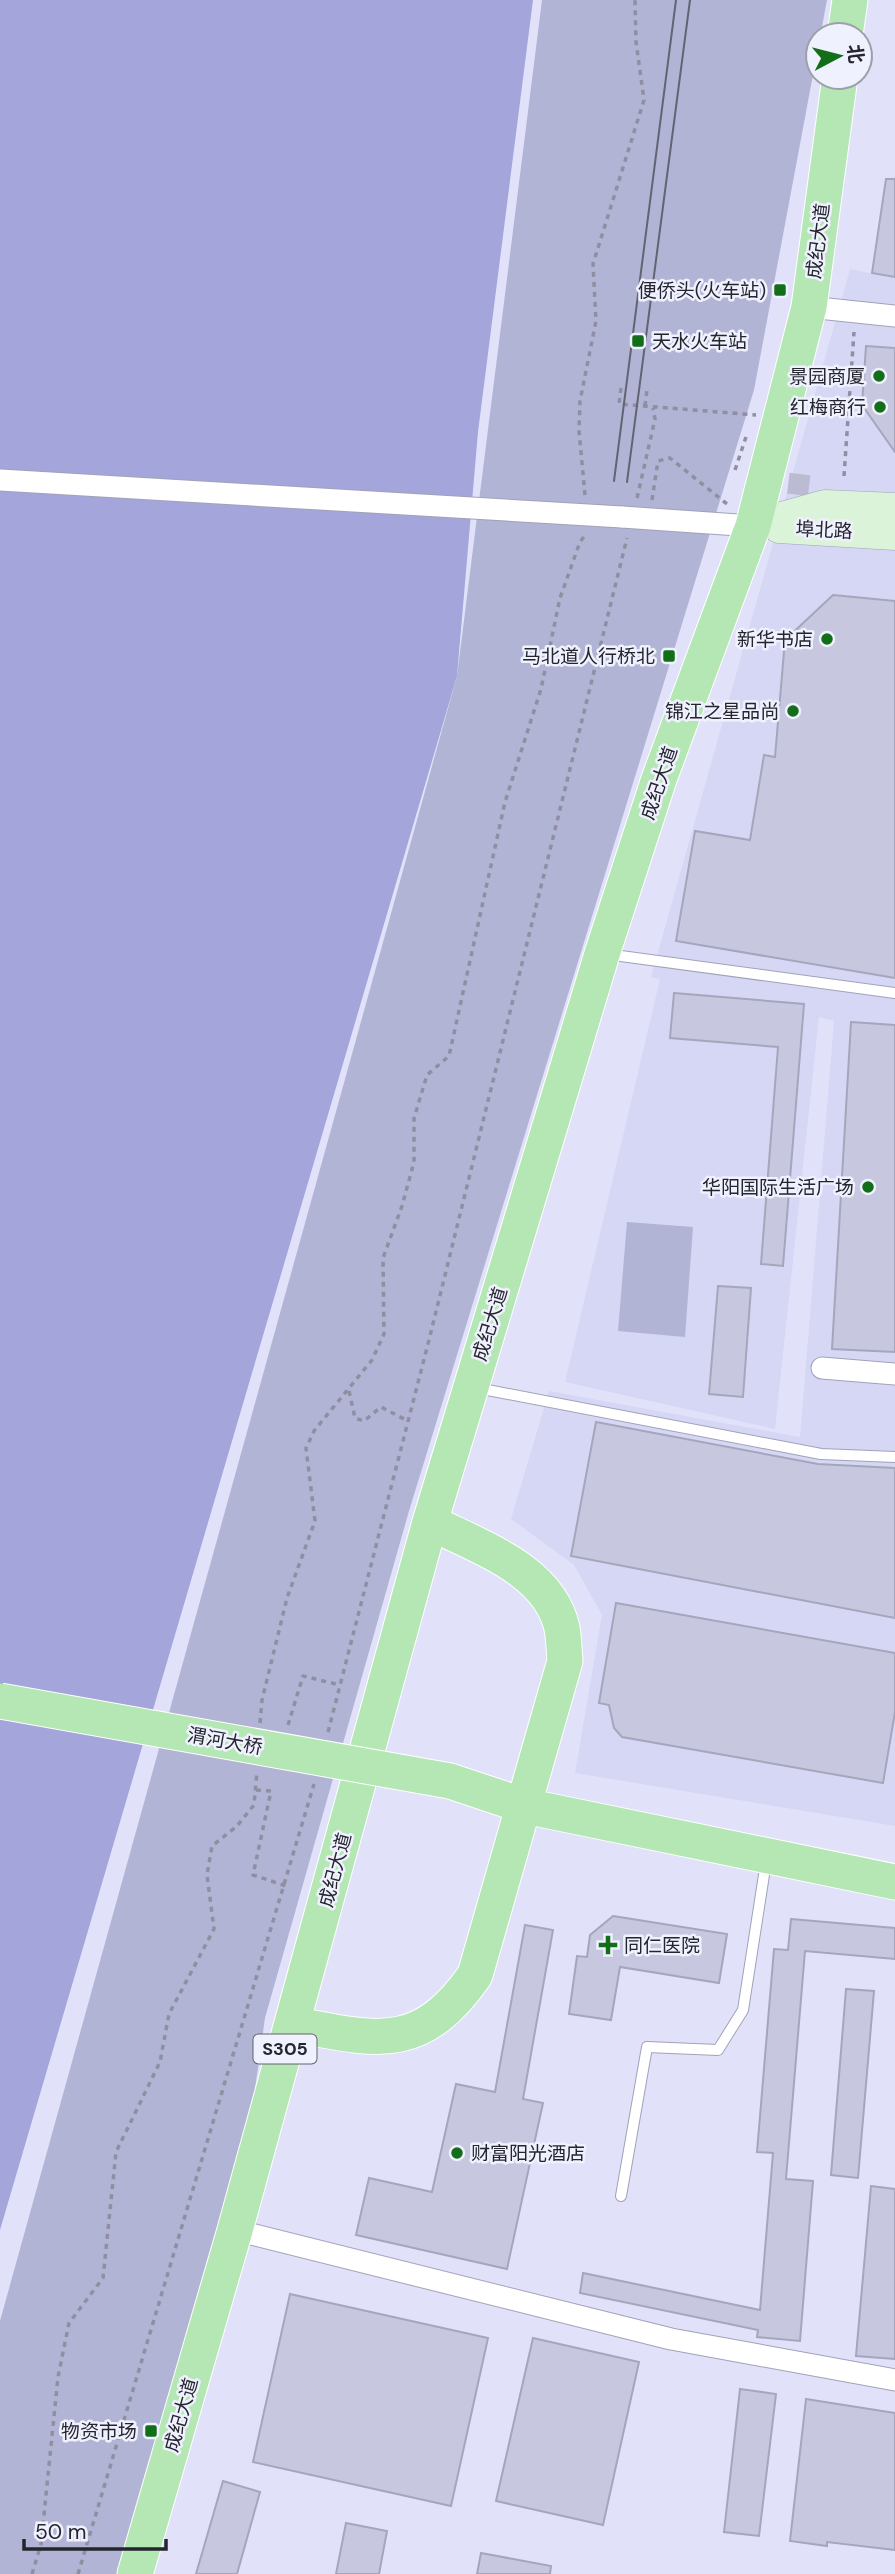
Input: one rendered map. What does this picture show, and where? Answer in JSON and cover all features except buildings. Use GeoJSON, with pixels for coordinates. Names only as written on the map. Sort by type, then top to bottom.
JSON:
{"type":"FeatureCollection","features":[{"type":"Feature","properties":{"kind":"main road"},"geometry":{"type":"LineString","coordinates":[[847,21],[850,0]]}},
{"type":"Feature","properties":{"kind":"main road","name":"成纪大道"},"geometry":{"type":"LineString","coordinates":[[135,2574],[235,2230],[430,1522],[602,954],[659,779],[753,526],[767,416],[809,307],[838,91]]}},
{"type":"Feature","properties":{"kind":"main road"},"geometry":{"type":"LineString","coordinates":[[753,526],[825,506],[895,509]]}},
{"type":"Feature","properties":{"kind":"main road","name":"埠北路"},"geometry":{"type":"LineString","coordinates":[[753,526],[895,534]]}},
{"type":"Feature","properties":{"kind":"main road"},"geometry":{"type":"LineString","coordinates":[[292,2024],[370,2039],[402,2035],[432,2022],[456,2002],[475,1975],[565,1661],[562,1627],[547,1595],[523,1570],[430,1522]]}},
{"type":"Feature","properties":{"kind":"main road","name":"渭河大桥"},"geometry":{"type":"LineString","coordinates":[[0,1700],[449,1790]]}},
{"type":"Feature","properties":{"kind":"main road","name":"渭河大桥"},"geometry":{"type":"LineString","coordinates":[[0,1721],[449,1790]]}},
{"type":"Feature","properties":{"kind":"main road"},"geometry":{"type":"LineString","coordinates":[[449,1790],[895,1882]]}},
{"type":"Feature","properties":{"kind":"street"},"geometry":{"type":"LineString","coordinates":[[809,307],[895,316]]}},
{"type":"Feature","properties":{"kind":"street"},"geometry":{"type":"LineString","coordinates":[[0,480],[633,511],[753,526]]}},
{"type":"Feature","properties":{"kind":"street"},"geometry":{"type":"LineString","coordinates":[[822,1368],[895,1374]]}},
{"type":"Feature","properties":{"kind":"street"},"geometry":{"type":"LineString","coordinates":[[235,2230],[671,2339],[895,2380]]}},
{"type":"Feature","properties":{"kind":"lane"},"geometry":{"type":"LineString","coordinates":[[602,954],[895,993]]}},
{"type":"Feature","properties":{"kind":"lane"},"geometry":{"type":"LineString","coordinates":[[471,1387],[821,1454],[895,1457]]}},
{"type":"Feature","properties":{"kind":"lane"},"geometry":{"type":"LineString","coordinates":[[621,2196],[647,2048],[718,2050],[743,2010],[767,1856]]}},
{"type":"Feature","properties":{"kind":"path"},"geometry":{"type":"LineString","coordinates":[[844,477],[856,312]]}},
{"type":"Feature","properties":{"kind":"path"},"geometry":{"type":"LineString","coordinates":[[621,388],[619,404],[767,416],[735,470]]}},
{"type":"Feature","properties":{"kind":"path"},"geometry":{"type":"LineString","coordinates":[[645,407],[647,390]]}},
{"type":"Feature","properties":{"kind":"path"},"geometry":{"type":"LineString","coordinates":[[326,1738],[408,1422],[633,511],[655,419],[653,408]]}},
{"type":"Feature","properties":{"kind":"path"},"geometry":{"type":"LineString","coordinates":[[633,511],[652,505],[658,461],[670,458],[753,526]]}},
{"type":"Feature","properties":{"kind":"path"},"geometry":{"type":"LineString","coordinates":[[260,1728],[262,1700],[287,1598],[316,1521],[306,1448],[314,1431],[372,1360],[384,1334],[383,1258],[402,1206],[414,1162],[414,1118],[427,1075],[449,1056]]}},
{"type":"Feature","properties":{"kind":"path"},"geometry":{"type":"LineString","coordinates":[[349,1391],[355,1418],[364,1422],[381,1407],[408,1422]]}},
{"type":"Feature","properties":{"kind":"path"},"geometry":{"type":"LineString","coordinates":[[286,1732],[303,1676],[340,1685]]}},
{"type":"Feature","properties":{"kind":"path"},"geometry":{"type":"LineString","coordinates":[[32,2574],[41,2544],[58,2376],[69,2323],[103,2278],[116,2152],[160,2062],[169,2014],[214,1929],[207,1875],[212,1846],[237,1826],[254,1805],[257,1765]]}},
{"type":"Feature","properties":{"kind":"path"},"geometry":{"type":"LineString","coordinates":[[78,2574],[286,1885],[316,1777]]}},
{"type":"Feature","properties":{"kind":"path"},"geometry":{"type":"LineString","coordinates":[[256,1790],[271,1791],[253,1875],[286,1885]]}},
{"type":"Feature","properties":{"kind":"shaded area"},"geometry":{"type":"Polygon","coordinates":[[[0,0],[533,0],[478,432],[457,676],[0,2230],[0,0]]]}},
{"type":"Feature","properties":{"kind":"shaded area"},"geometry":{"type":"Polygon","coordinates":[[[542,0],[827,0],[823,21],[804,21],[804,91],[810,91],[754,390],[409,1511],[265,2018],[235,2230],[141,2574],[0,2574],[0,2321],[457,676],[542,0]]]}},
{"type":"Feature","properties":{"kind":"shaded area"},"geometry":{"type":"Polygon","coordinates":[[[850,269],[895,278],[895,1826],[575,1773],[602,1615],[574,1565],[511,1519],[549,1391],[800,1437],[834,1021],[819,1017],[775,1429],[565,1382],[660,979],[651,977],[850,269]]]}},
{"type":"Feature","properties":{"kind":"shaded area"},"geometry":{"type":"Polygon","coordinates":[[[627,1222],[693,1227],[685,1337],[618,1331],[627,1222]]]}},
{"type":"Feature","properties":{"kind":"tunnel"},"geometry":{"type":"LineString","coordinates":[[800,474],[795,515],[804,515]]}},
{"type":"Feature","properties":{"kind":"tram line"},"geometry":{"type":"LineString","coordinates":[[614,481],[676,0]]}},
{"type":"Feature","properties":{"kind":"tram line"},"geometry":{"type":"LineString","coordinates":[[627,482],[690,0]]}},
{"type":"Feature","properties":{"kind":"place","name":"便侨头(火车站)"},"geometry":{"type":"Point","coordinates":[780,290]}},
{"type":"Feature","properties":{"kind":"place","name":"天水火车站"},"geometry":{"type":"Point","coordinates":[638,341]}},
{"type":"Feature","properties":{"kind":"place","name":"景园商厦"},"geometry":{"type":"Point","coordinates":[879,376]}},
{"type":"Feature","properties":{"kind":"place","name":"红梅商行"},"geometry":{"type":"Point","coordinates":[880,407]}},
{"type":"Feature","properties":{"kind":"place","name":"新华书店"},"geometry":{"type":"Point","coordinates":[827,639]}},
{"type":"Feature","properties":{"kind":"place","name":"马北道人行桥北"},"geometry":{"type":"Point","coordinates":[669,656]}},
{"type":"Feature","properties":{"kind":"place","name":"锦江之星品尚"},"geometry":{"type":"Point","coordinates":[793,711]}},
{"type":"Feature","properties":{"kind":"place","name":"华阳国际生活广场"},"geometry":{"type":"Point","coordinates":[868,1187]}},
{"type":"Feature","properties":{"kind":"place","name":"同仁医院"},"geometry":{"type":"Point","coordinates":[608,1945]}},
{"type":"Feature","properties":{"kind":"place","name":"财富阳光酒店"},"geometry":{"type":"Point","coordinates":[457,2153]}},
{"type":"Feature","properties":{"kind":"place","name":"物资市场"},"geometry":{"type":"Point","coordinates":[151,2431]}}]}
